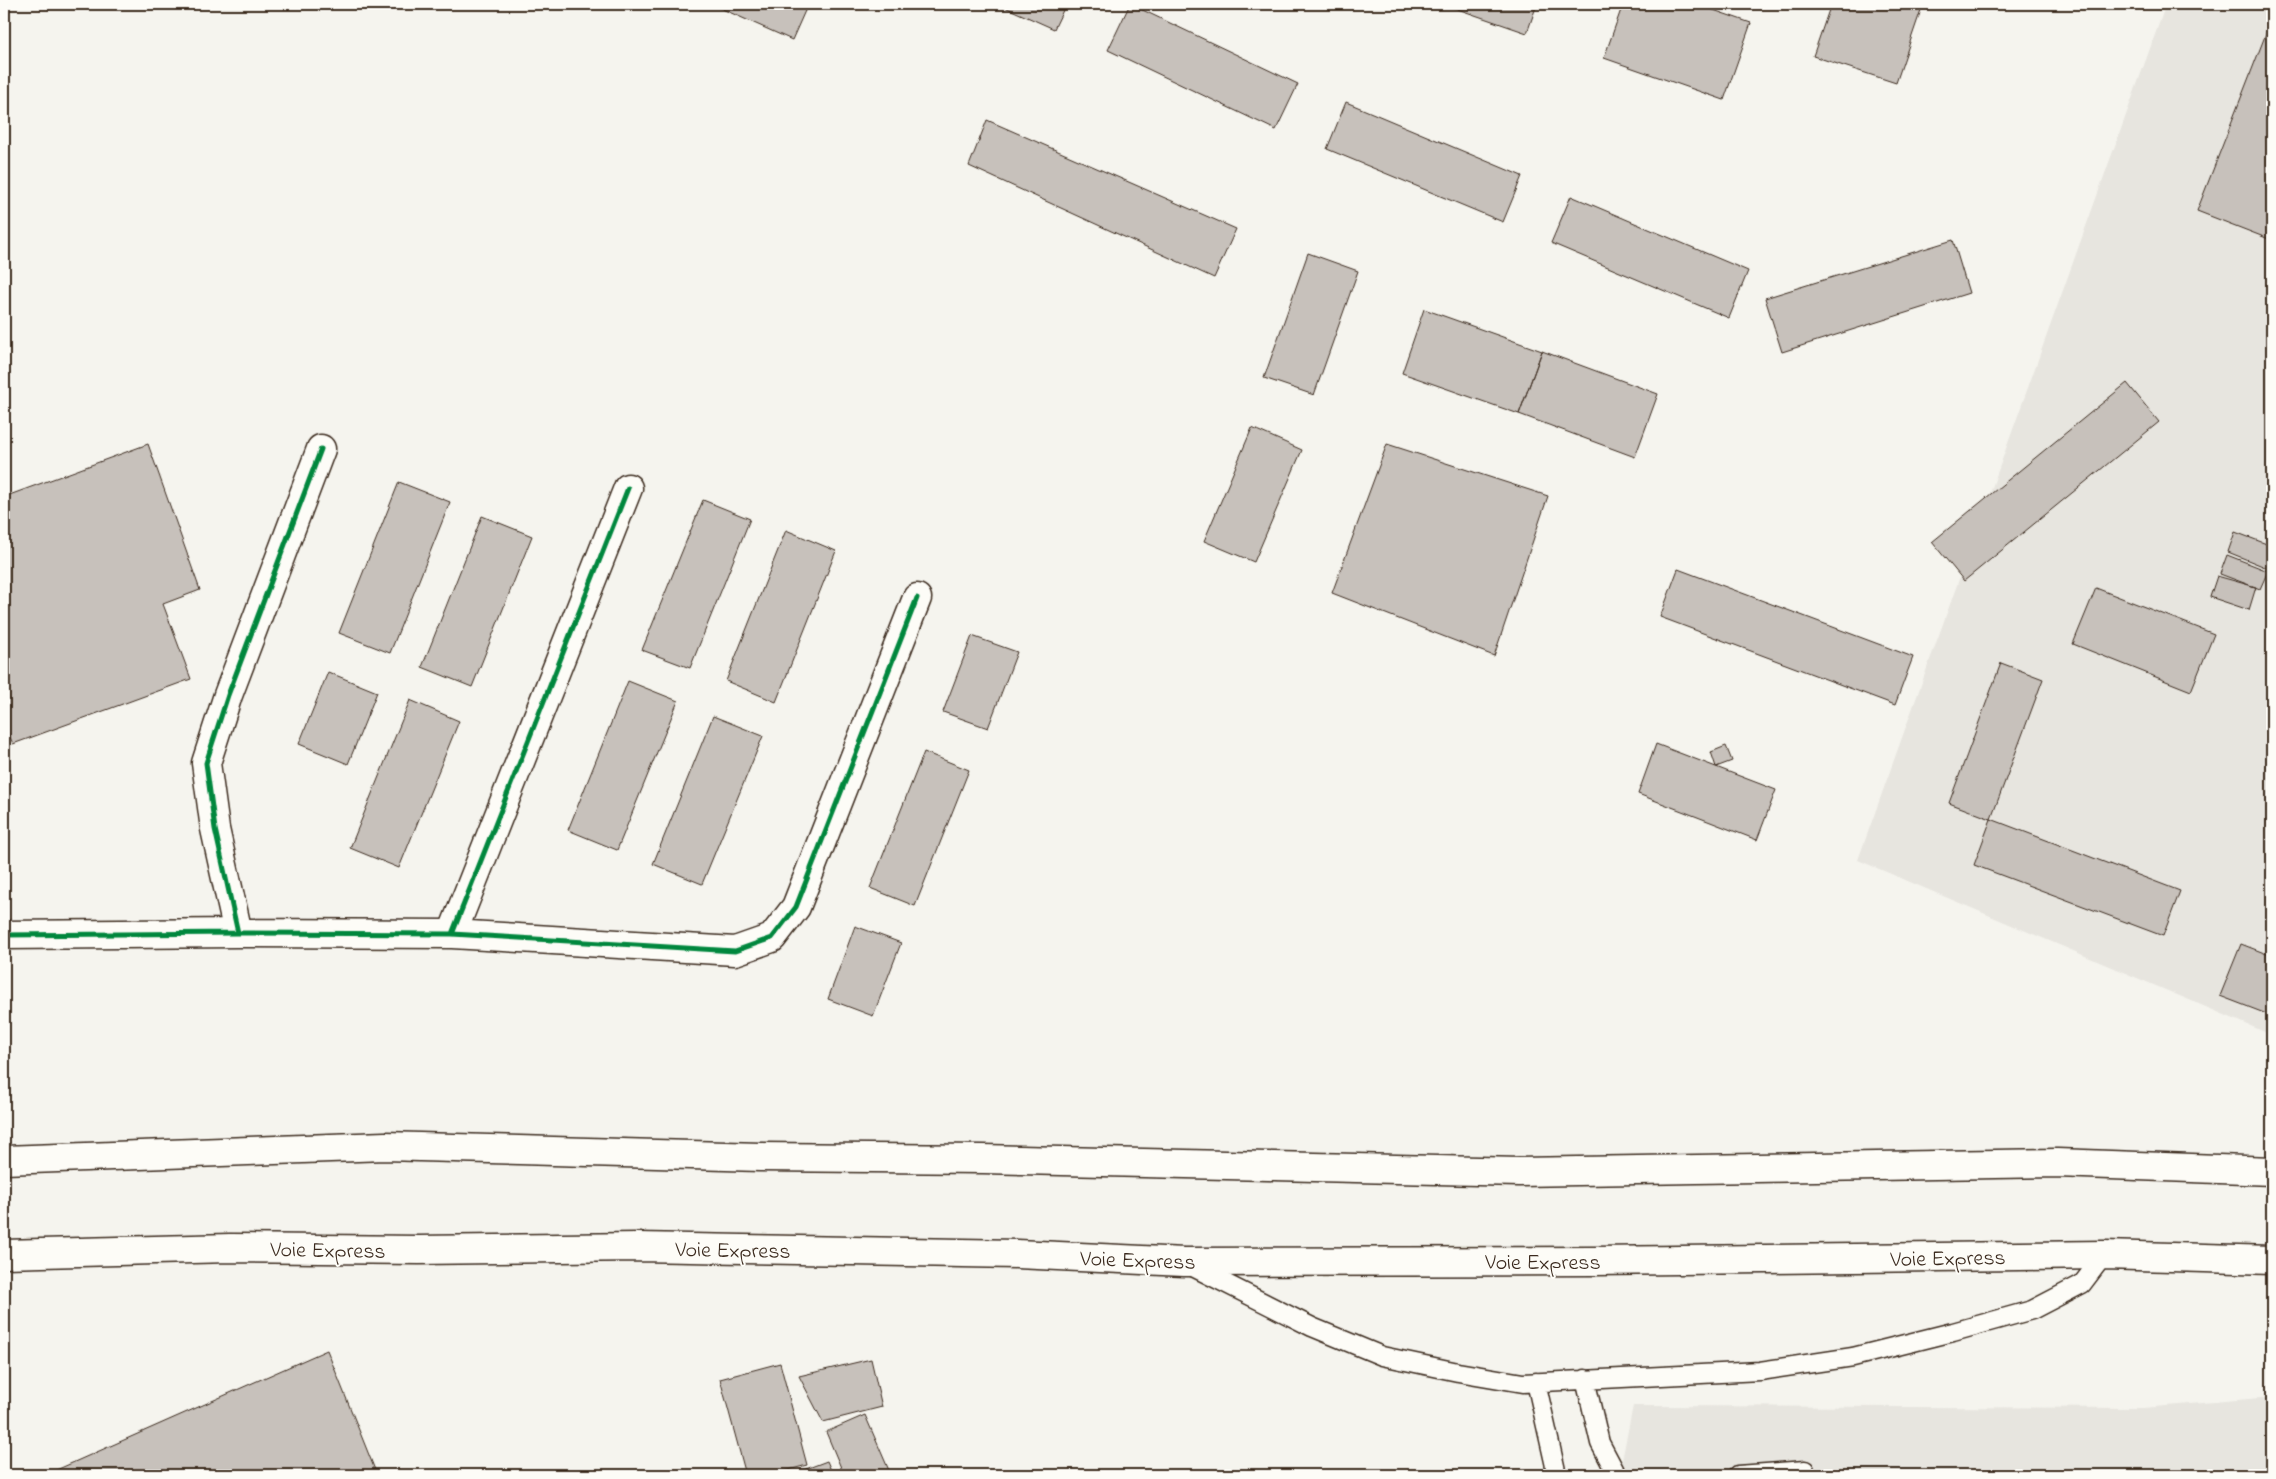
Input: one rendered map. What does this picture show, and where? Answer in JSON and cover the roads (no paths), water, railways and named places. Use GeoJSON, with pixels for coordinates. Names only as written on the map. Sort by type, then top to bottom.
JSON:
{"type":"FeatureCollection","features":[{"type":"Feature","properties":{"kind":"main road"},"geometry":{"type":"LineString","coordinates":[[238,933],[215,829],[206,763],[228,695],[321,449]]}},
{"type":"Feature","properties":{"kind":"main road"},"geometry":{"type":"LineString","coordinates":[[452,934],[628,488]]}},
{"type":"Feature","properties":{"kind":"main road"},"geometry":{"type":"LineString","coordinates":[[4,935],[452,934],[735,951],[772,938],[796,906],[917,598]]}},
{"type":"Feature","properties":{"kind":"main road"},"geometry":{"type":"LineString","coordinates":[[4,1160],[385,1146],[760,1158],[983,1159],[1509,1172],[2057,1162],[2272,1171]]}},
{"type":"Feature","properties":{"kind":"main road","name":"Voie Express"},"geometry":{"type":"LineString","coordinates":[[4,1254],[230,1248],[419,1250],[638,1247],[1017,1254],[1184,1262],[1585,1261],[2104,1255],[2272,1260]]}},
{"type":"Feature","properties":{"kind":"lane"},"geometry":{"type":"LineString","coordinates":[[1184,1262],[1312,1327],[1382,1356],[1458,1372],[1524,1383],[1760,1371],[1853,1357],[2032,1310],[2082,1284],[2104,1255]]}},
{"type":"Feature","properties":{"kind":"lane"},"geometry":{"type":"LineString","coordinates":[[1585,1379],[1600,1443],[1617,1475]]}},
{"type":"Feature","properties":{"kind":"lane"},"geometry":{"type":"LineString","coordinates":[[1536,1382],[1557,1475]]}},
{"type":"Feature","properties":{"kind":"lane"},"geometry":{"type":"LineString","coordinates":[[1738,1475],[1805,1470]]}}]}
